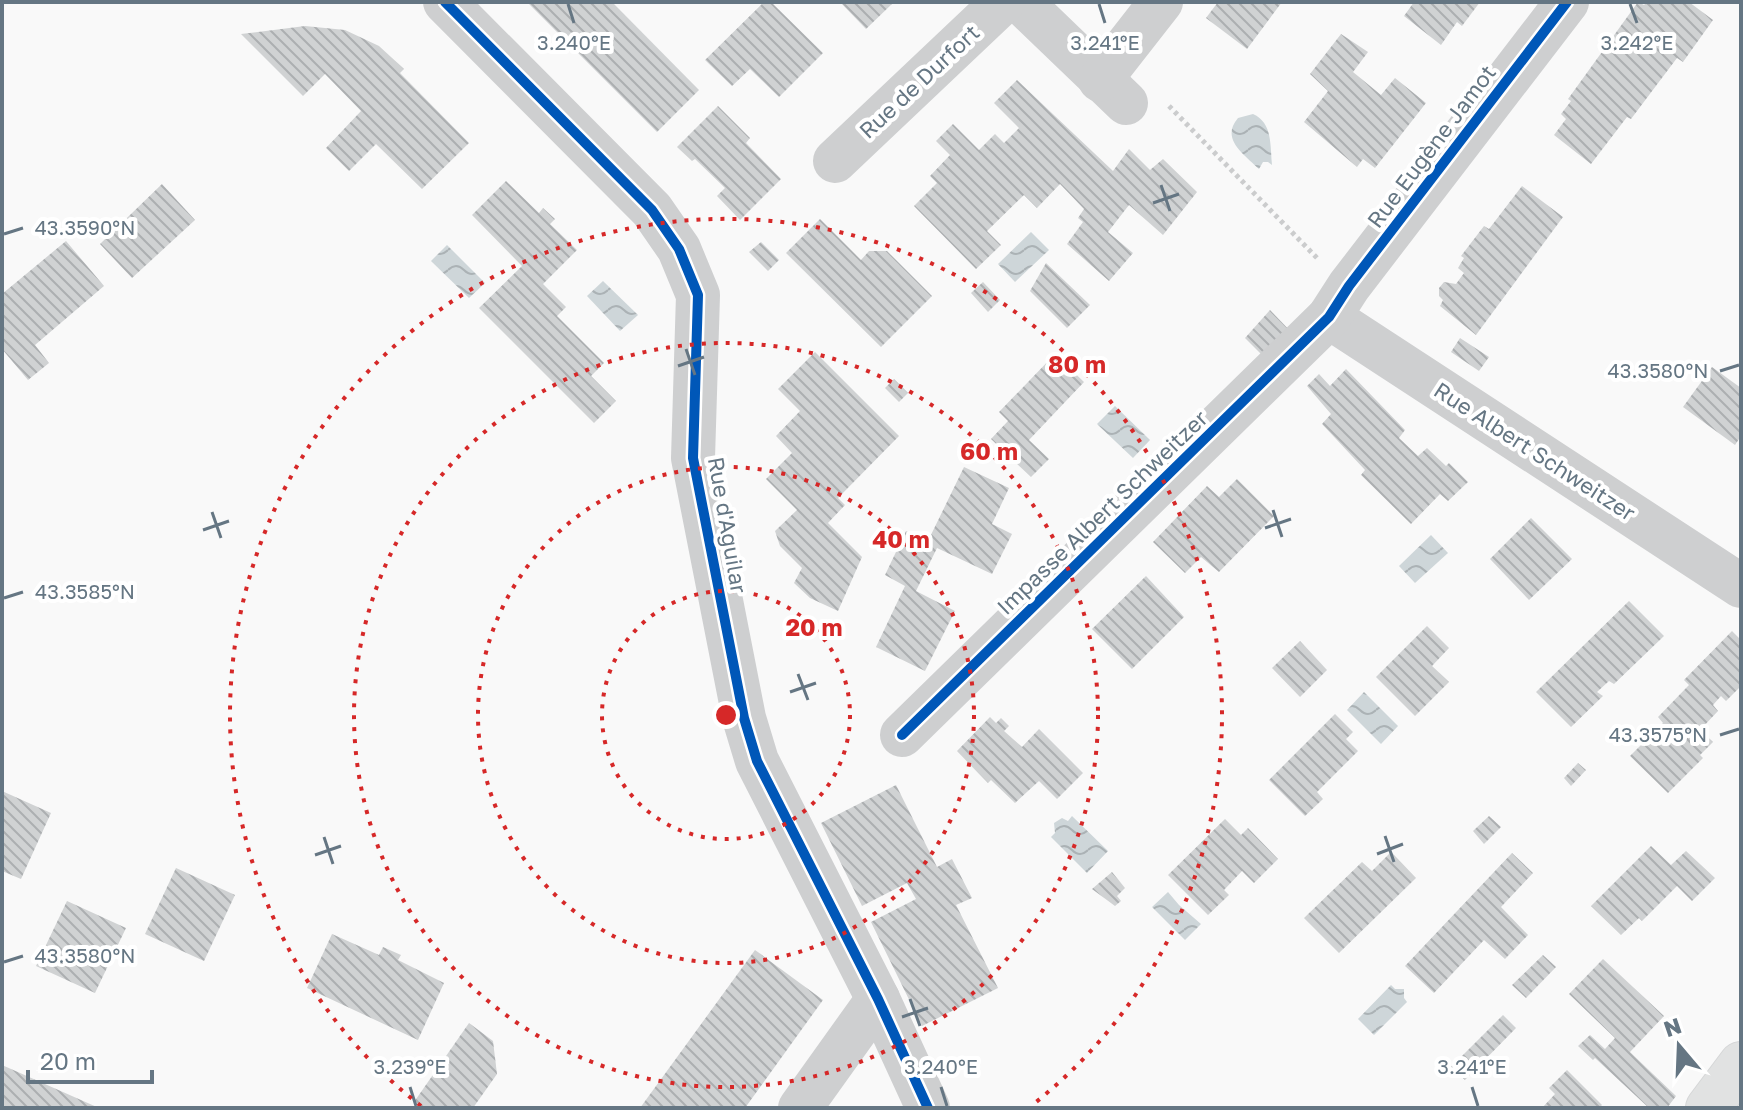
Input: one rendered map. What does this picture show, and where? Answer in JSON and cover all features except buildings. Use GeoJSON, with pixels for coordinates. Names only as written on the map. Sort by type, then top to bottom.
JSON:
{"type":"FeatureCollection","features":[{"type":"Feature","properties":{"kind":"main road"},"geometry":{"type":"LineString","coordinates":[[1708,1108],[1741,1064]]}},
{"type":"Feature","properties":{"kind":"street","name":"Rue d'Aguilar"},"geometry":{"type":"LineString","coordinates":[[445,2],[652,210],[679,249],[698,295],[693,458],[744,718],[757,761],[878,999],[928,1108]]}},
{"type":"Feature","properties":{"kind":"street","name":"Rue de Durfort"},"geometry":{"type":"LineString","coordinates":[[835,161],[1003,2]]}},
{"type":"Feature","properties":{"kind":"street"},"geometry":{"type":"LineString","coordinates":[[1021,2],[1113,91],[1161,2]]}},
{"type":"Feature","properties":{"kind":"street","name":"Rue Eugène Jamot"},"geometry":{"type":"LineString","coordinates":[[1339,302],[1567,2]]}},
{"type":"Feature","properties":{"kind":"street","name":"Rue Albert Schweitzer"},"geometry":{"type":"LineString","coordinates":[[1339,302],[1741,586]]}},
{"type":"Feature","properties":{"kind":"street","name":"Impasse Albert Schweitzer"},"geometry":{"type":"LineString","coordinates":[[902,735],[1339,302]]}},
{"type":"Feature","properties":{"kind":"street"},"geometry":{"type":"LineString","coordinates":[[800,1108],[878,999]]}},
{"type":"Feature","properties":{"kind":"path"},"geometry":{"type":"LineString","coordinates":[[1113,91],[1161,97],[1330,271],[1339,302]]}},
{"type":"Feature","properties":{"kind":"water"},"geometry":{"type":"Polygon","coordinates":[[[1253,114],[1264,123],[1270,143],[1272,165],[1263,162],[1259,169],[1236,146],[1232,133],[1238,118],[1253,114]]]}},
{"type":"Feature","properties":{"kind":"water"},"geometry":{"type":"Polygon","coordinates":[[[1031,232],[1049,250],[1015,282],[998,264],[1031,232]]]}},
{"type":"Feature","properties":{"kind":"water"},"geometry":{"type":"Polygon","coordinates":[[[447,245],[485,283],[469,298],[431,261],[447,245]]]}},
{"type":"Feature","properties":{"kind":"water"},"geometry":{"type":"Polygon","coordinates":[[[603,281],[638,315],[620,331],[587,296],[603,281]]]}},
{"type":"Feature","properties":{"kind":"water"},"geometry":{"type":"Polygon","coordinates":[[[1115,406],[1150,440],[1133,458],[1097,424],[1115,406]]]}},
{"type":"Feature","properties":{"kind":"water"},"geometry":{"type":"Polygon","coordinates":[[[1431,535],[1448,553],[1415,583],[1399,566],[1431,535]]]}},
{"type":"Feature","properties":{"kind":"water"},"geometry":{"type":"Polygon","coordinates":[[[1364,692],[1398,726],[1381,744],[1347,710],[1364,692]]]}},
{"type":"Feature","properties":{"kind":"water"},"geometry":{"type":"Polygon","coordinates":[[[1072,816],[1108,851],[1087,873],[1051,837],[1055,833],[1054,823],[1062,818],[1068,821],[1072,816]]]}},
{"type":"Feature","properties":{"kind":"water"},"geometry":{"type":"Polygon","coordinates":[[[1168,892],[1201,924],[1185,940],[1152,907],[1168,892]]]}},
{"type":"Feature","properties":{"kind":"water"},"geometry":{"type":"Polygon","coordinates":[[[1391,985],[1395,989],[1404,989],[1407,1002],[1374,1035],[1358,1019],[1391,985]]]}},
{"type":"Feature","properties":{"kind":"cycle path"},"geometry":{"type":"LineString","coordinates":[[445,2],[652,210],[679,249],[698,295],[693,458],[744,718],[757,761],[878,999],[928,1108]]}},
{"type":"Feature","properties":{"kind":"cycle path"},"geometry":{"type":"LineString","coordinates":[[902,735],[1329,317],[1349,286],[1567,2]]}}]}
